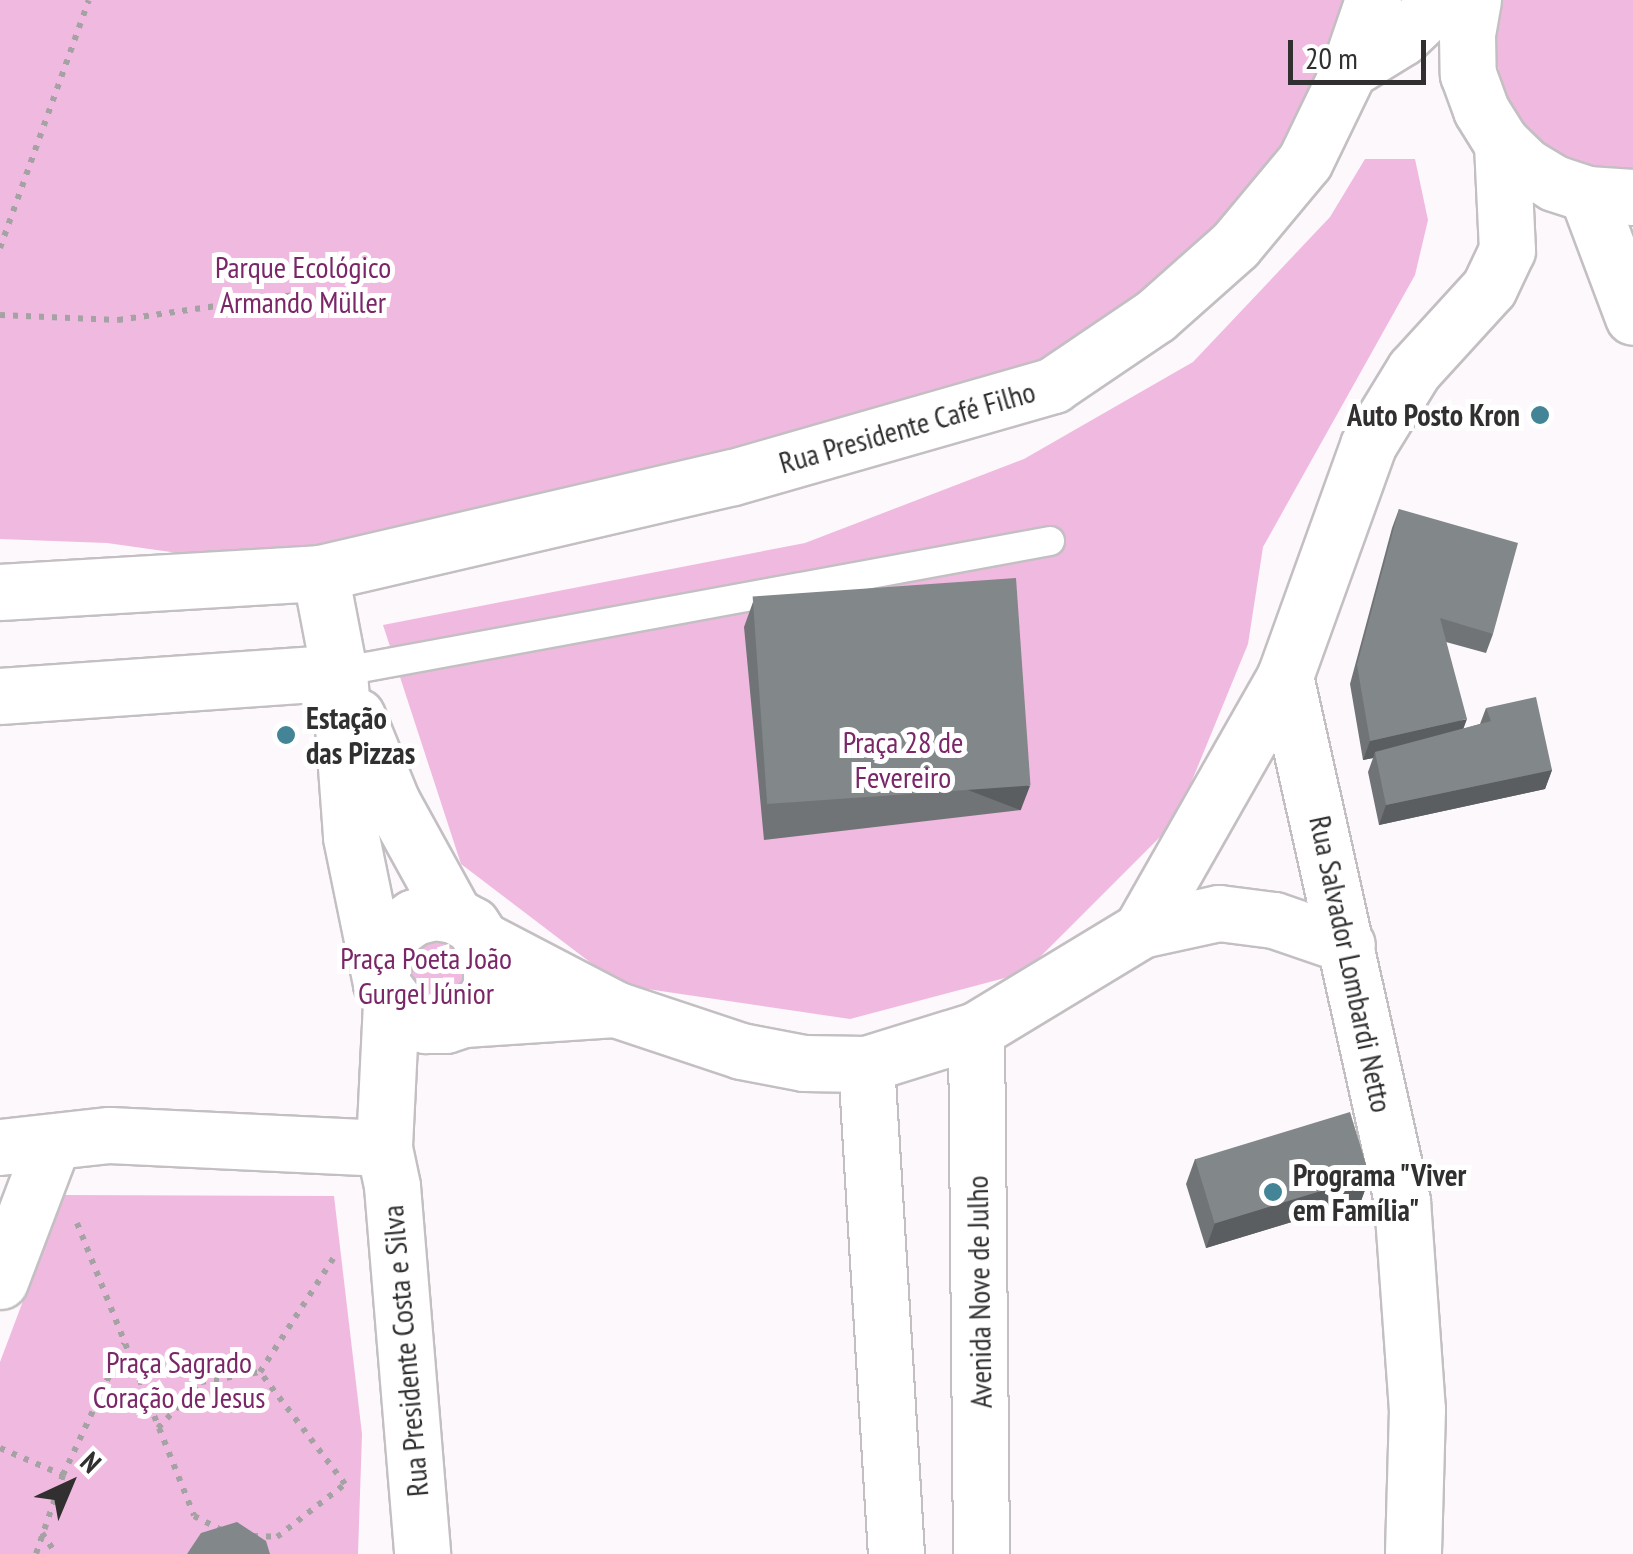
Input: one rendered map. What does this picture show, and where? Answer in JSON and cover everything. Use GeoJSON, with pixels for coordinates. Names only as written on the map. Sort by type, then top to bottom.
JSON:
{"type":"FeatureCollection","features":[{"type":"Feature","properties":{"kind":"main road","name":"Rua Presidente Café Filho"},"geometry":{"type":"LineString","coordinates":[[0,592],[320,573],[733,477],[1053,384],[1155,316],[1235,245],[1305,161],[1349,70],[1372,0]]}},
{"type":"Feature","properties":{"kind":"main road"},"geometry":{"type":"LineString","coordinates":[[1349,70],[1400,38],[1441,0]]}},
{"type":"Feature","properties":{"kind":"main road"},"geometry":{"type":"LineString","coordinates":[[1473,0],[1467,35],[1468,74],[1481,110],[1502,143],[1526,166],[1610,196],[1633,317]]}},
{"type":"Feature","properties":{"kind":"main road"},"geometry":{"type":"LineString","coordinates":[[1141,930],[1285,676],[1368,445],[1414,370],[1490,288],[1507,250],[1502,143]]}},
{"type":"Feature","properties":{"kind":"main road"},"geometry":{"type":"LineString","coordinates":[[320,573],[339,672],[351,838],[386,993],[406,1017],[425,1025],[614,1009]]}},
{"type":"Feature","properties":{"kind":"main road"},"geometry":{"type":"LineString","coordinates":[[0,696],[339,672]]}},
{"type":"Feature","properties":{"kind":"main road"},"geometry":{"type":"LineString","coordinates":[[0,1281],[26,1145],[109,1135],[384,1148],[454,1022],[486,998],[491,984],[492,954],[469,928],[392,802],[339,672]]}},
{"type":"Feature","properties":{"kind":"main road","name":"Rua Salvador Lombardi Netto"},"geometry":{"type":"LineString","coordinates":[[1285,676],[1402,1201],[1417,1408],[1413,1554]]}},
{"type":"Feature","properties":{"kind":"main road"},"geometry":{"type":"LineString","coordinates":[[386,993],[380,963],[398,928],[414,916],[434,912],[614,1009],[741,1051],[804,1063],[866,1064],[976,1030],[1141,930],[1220,913],[1274,920],[1347,944]]}},
{"type":"Feature","properties":{"kind":"main road","name":"Rua Presidente Costa e Silva"},"geometry":{"type":"LineString","coordinates":[[386,993],[384,1148],[392,1186],[422,1554]]}},
{"type":"Feature","properties":{"kind":"main road","name":"Avenida Nove de Julho"},"geometry":{"type":"LineString","coordinates":[[976,1030],[981,1554]]}},
{"type":"Feature","properties":{"kind":"main road"},"geometry":{"type":"LineString","coordinates":[[866,1064],[896,1554]]}},
{"type":"Feature","properties":{"kind":"lane"},"geometry":{"type":"LineString","coordinates":[[339,672],[1050,541]]}},
{"type":"Feature","properties":{"kind":"path"},"geometry":{"type":"LineString","coordinates":[[1,244],[90,0]]}},
{"type":"Feature","properties":{"kind":"path"},"geometry":{"type":"LineString","coordinates":[[0,315],[118,320],[294,295]]}},
{"type":"Feature","properties":{"kind":"path"},"geometry":{"type":"LineString","coordinates":[[73,1212],[194,1516],[232,1536],[214,1541]]}},
{"type":"Feature","properties":{"kind":"path"},"geometry":{"type":"LineString","coordinates":[[158,1428],[201,1382],[260,1372],[334,1256]]}},
{"type":"Feature","properties":{"kind":"path"},"geometry":{"type":"LineString","coordinates":[[36,1554],[63,1474],[125,1343]]}},
{"type":"Feature","properties":{"kind":"path"},"geometry":{"type":"LineString","coordinates":[[247,1536],[278,1537],[345,1484],[260,1372]]}},
{"type":"Feature","properties":{"kind":"path"},"geometry":{"type":"LineString","coordinates":[[0,1448],[63,1474]]}},
{"type":"Feature","properties":{"kind":"path"},"geometry":{"type":"LineString","coordinates":[[42,1532],[56,1554]]}},
{"type":"Feature","properties":{"kind":"green space","name":"Parque Ecológico Armando Müller"},"geometry":{"type":"Polygon","coordinates":[[[0,0],[1373,0],[1305,161],[1053,385],[320,573],[107,543],[0,539],[0,0]]]}},
{"type":"Feature","properties":{"kind":"green space"},"geometry":{"type":"Polygon","coordinates":[[[1501,0],[1633,0],[1633,178],[1584,177],[1526,139],[1502,90],[1495,48],[1501,0]]]}},
{"type":"Feature","properties":{"kind":"green space","name":"Praça 28 de Fevereiro"},"geometry":{"type":"Polygon","coordinates":[[[1365,159],[1415,159],[1428,220],[1415,275],[1263,547],[1248,644],[1175,822],[1024,973],[850,1019],[620,985],[461,864],[383,625],[805,543],[1024,459],[1193,362],[1330,217],[1365,159]]]}},
{"type":"Feature","properties":{"kind":"green space","name":"Praça Poeta João Gurgel Júnior"},"geometry":{"type":"Polygon","coordinates":[[[421,936],[444,940],[461,958],[465,982],[444,1010],[387,969],[421,936]]]}},
{"type":"Feature","properties":{"kind":"green space","name":"Praça Sagrado Coração de Jesus"},"geometry":{"type":"Polygon","coordinates":[[[63,1195],[334,1196],[362,1434],[358,1554],[0,1554],[0,1362],[63,1195]]]}},
{"type":"Feature","properties":{"kind":"building"},"geometry":{"type":"Polygon","coordinates":[[[1399,509],[1518,543],[1493,634],[1440,618],[1467,719],[1370,741],[1357,665],[1399,509]]]}},
{"type":"Feature","properties":{"kind":"building"},"geometry":{"type":"Polygon","coordinates":[[[1016,578],[1031,785],[767,804],[753,596],[1016,578]]]}},
{"type":"Feature","properties":{"kind":"building"},"geometry":{"type":"Polygon","coordinates":[[[1536,697],[1552,770],[1386,805],[1375,752],[1491,721],[1486,708],[1536,697]]]}},
{"type":"Feature","properties":{"kind":"building","name":"Programa \"Viver em Família\""},"geometry":{"type":"Polygon","coordinates":[[[1350,1112],[1370,1176],[1215,1223],[1195,1159],[1350,1112]]]}},
{"type":"Feature","properties":{"kind":"building"},"geometry":{"type":"Polygon","coordinates":[[[237,1522],[266,1541],[270,1554],[187,1554],[201,1533],[237,1522]]]}},
{"type":"Feature","properties":{"kind":"place","name":"Auto Posto Kron"},"geometry":{"type":"Point","coordinates":[1540,415]}},
{"type":"Feature","properties":{"kind":"place","name":"Estação das Pizzas"},"geometry":{"type":"Point","coordinates":[286,735]}},
{"type":"Feature","properties":{"kind":"place","name":"Programa \"Viver em Família\""},"geometry":{"type":"Point","coordinates":[1273,1192]}}]}
